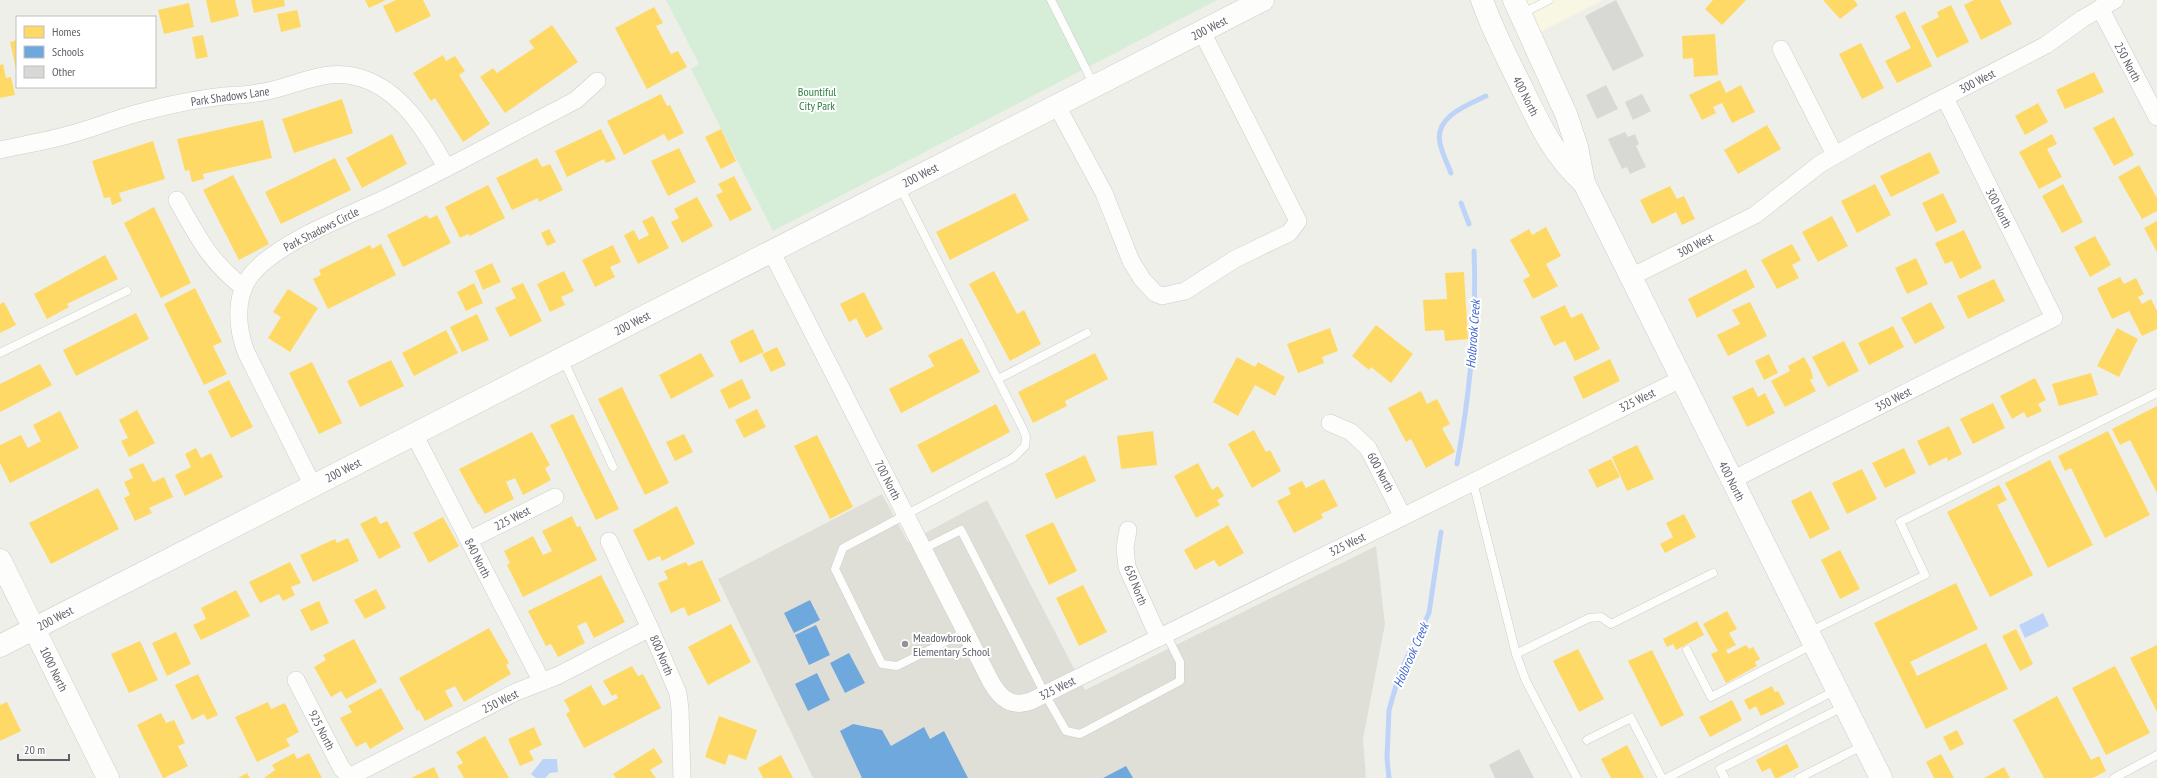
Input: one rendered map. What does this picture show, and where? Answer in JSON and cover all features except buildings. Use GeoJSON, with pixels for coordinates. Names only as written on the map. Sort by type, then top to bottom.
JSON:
{"type":"FeatureCollection","features":[{"type":"Feature","properties":{"kind":"main road","name":"200 West"},"geometry":{"type":"LineString","coordinates":[[0,646],[1264,0]]}},
{"type":"Feature","properties":{"kind":"main road","name":"400 North"},"geometry":{"type":"LineString","coordinates":[[1482,0],[1502,47],[1546,136],[1562,161],[1584,183]]}},
{"type":"Feature","properties":{"kind":"main road","name":"400 North"},"geometry":{"type":"LineString","coordinates":[[1517,8],[1566,114],[1577,147],[1584,183],[1881,778]]}},
{"type":"Feature","properties":{"kind":"main road","name":"1000 North"},"geometry":{"type":"LineString","coordinates":[[0,560],[108,778]]}},
{"type":"Feature","properties":{"kind":"street","name":"300 West"},"geometry":{"type":"LineString","coordinates":[[1631,277],[1754,215],[1807,174],[1835,155],[2046,46],[2108,4]]}},
{"type":"Feature","properties":{"kind":"street","name":"250 North"},"geometry":{"type":"LineString","coordinates":[[2108,4],[2157,117]]}},
{"type":"Feature","properties":{"kind":"street"},"geometry":{"type":"LineString","coordinates":[[1057,106],[1104,193],[1115,217],[1126,248],[1142,279],[1148,287],[1162,296],[1185,291],[1235,259],[1289,233],[1296,226],[1298,221],[1202,32]]}},
{"type":"Feature","properties":{"kind":"street"},"geometry":{"type":"LineString","coordinates":[[1781,49],[1835,155]]}},
{"type":"Feature","properties":{"kind":"street","name":"Park Shadows Lane"},"geometry":{"type":"LineString","coordinates":[[0,150],[69,135],[147,111],[205,98],[257,93],[305,79],[327,74],[340,74],[352,75],[368,81],[385,89],[396,98],[406,108],[446,167]]}},
{"type":"Feature","properties":{"kind":"street","name":"Park Shadows Circle"},"geometry":{"type":"LineString","coordinates":[[313,486],[246,352],[240,337],[239,305],[244,288],[260,265],[284,248],[576,100],[597,81]]}},
{"type":"Feature","properties":{"kind":"street","name":"300 North"},"geometry":{"type":"LineString","coordinates":[[1945,98],[2054,318]]}},
{"type":"Feature","properties":{"kind":"street"},"geometry":{"type":"LineString","coordinates":[[177,200],[208,254],[218,267],[244,288]]}},
{"type":"Feature","properties":{"kind":"street","name":"700 North"},"geometry":{"type":"LineString","coordinates":[[772,251],[965,632],[996,690],[1011,703]]}},
{"type":"Feature","properties":{"kind":"street","name":"350 West"},"geometry":{"type":"LineString","coordinates":[[1732,480],[2054,318]]}},
{"type":"Feature","properties":{"kind":"street","name":"325 West"},"geometry":{"type":"LineString","coordinates":[[1011,703],[1025,703],[1045,694],[1681,378]]}},
{"type":"Feature","properties":{"kind":"street","name":"600 North"},"geometry":{"type":"LineString","coordinates":[[1330,423],[1351,432],[1368,448],[1404,516]]}},
{"type":"Feature","properties":{"kind":"street","name":"840 North"},"geometry":{"type":"LineString","coordinates":[[414,434],[542,682]]}},
{"type":"Feature","properties":{"kind":"street","name":"225 West"},"geometry":{"type":"LineString","coordinates":[[469,540],[555,497]]}},
{"type":"Feature","properties":{"kind":"street","name":"650 North"},"geometry":{"type":"LineString","coordinates":[[1128,530],[1125,548],[1127,567],[1163,636]]}},
{"type":"Feature","properties":{"kind":"street","name":"800 North"},"geometry":{"type":"LineString","coordinates":[[609,540],[678,693],[680,709],[682,778]]}},
{"type":"Feature","properties":{"kind":"street","name":"250 West"},"geometry":{"type":"LineString","coordinates":[[352,777],[516,692],[542,682],[650,628]]}},
{"type":"Feature","properties":{"kind":"street","name":"925 North"},"geometry":{"type":"LineString","coordinates":[[296,680],[342,769],[352,777]]}},
{"type":"Feature","properties":{"kind":"lane"},"geometry":{"type":"LineString","coordinates":[[1051,0],[1094,86]]}},
{"type":"Feature","properties":{"kind":"lane"},"geometry":{"type":"LineString","coordinates":[[1517,8],[1549,0]]}},
{"type":"Feature","properties":{"kind":"lane"},"geometry":{"type":"LineString","coordinates":[[900,186],[1026,437],[1025,446],[1021,453],[906,516],[843,548],[835,568],[882,664],[897,666],[965,632]]}},
{"type":"Feature","properties":{"kind":"lane"},"geometry":{"type":"LineString","coordinates":[[0,353],[127,291]]}},
{"type":"Feature","properties":{"kind":"lane"},"geometry":{"type":"LineString","coordinates":[[998,379],[1087,333]]}},
{"type":"Feature","properties":{"kind":"lane"},"geometry":{"type":"LineString","coordinates":[[562,358],[613,467]]}},
{"type":"Feature","properties":{"kind":"lane"},"geometry":{"type":"LineString","coordinates":[[1687,650],[1711,697],[1811,638],[1925,575],[1900,522],[2157,393]]}},
{"type":"Feature","properties":{"kind":"lane"},"geometry":{"type":"LineString","coordinates":[[1473,482],[1516,654],[1526,681],[1577,778]]}},
{"type":"Feature","properties":{"kind":"lane"},"geometry":{"type":"LineString","coordinates":[[923,549],[961,530],[1045,694],[1066,731],[1080,734],[1180,681],[1180,662],[1163,636]]}},
{"type":"Feature","properties":{"kind":"lane"},"geometry":{"type":"LineString","coordinates":[[1516,654],[1589,618],[1601,617],[1611,624],[1713,573]]}},
{"type":"Feature","properties":{"kind":"lane"},"geometry":{"type":"LineString","coordinates":[[1666,778],[1841,698]]}},
{"type":"Feature","properties":{"kind":"lane"},"geometry":{"type":"LineString","coordinates":[[1725,778],[1720,769],[1841,698]]}},
{"type":"Feature","properties":{"kind":"lane"},"geometry":{"type":"LineString","coordinates":[[1587,740],[1631,718],[1662,778]]}},
{"type":"Feature","properties":{"kind":"lane"},"geometry":{"type":"LineString","coordinates":[[1799,778],[1865,745]]}},
{"type":"Feature","properties":{"kind":"lane"},"geometry":{"type":"LineString","coordinates":[[2114,778],[2157,755]]}},
{"type":"Feature","properties":{"kind":"shaded area"},"geometry":{"type":"Polygon","coordinates":[[[1525,0],[1603,0],[1536,34],[1525,0]]]}},
{"type":"Feature","properties":{"kind":"shaded area","name":"Meadowbrook Elementary School"},"geometry":{"type":"Polygon","coordinates":[[[882,494],[908,542],[987,500],[1085,690],[1376,546],[1385,624],[1363,739],[1366,778],[813,778],[718,579],[882,494]]]}},
{"type":"Feature","properties":{"kind":"green space","name":"Bountiful City Park"},"geometry":{"type":"Polygon","coordinates":[[[666,0],[1217,0],[773,231],[691,69],[699,64],[666,0]]]}},
{"type":"Feature","properties":{"kind":"water"},"geometry":{"type":"Polygon","coordinates":[[[2043,613],[2049,626],[2025,638],[2019,625],[2043,613]]]}},
{"type":"Feature","properties":{"kind":"water"},"geometry":{"type":"Polygon","coordinates":[[[543,759],[557,759],[558,772],[550,773],[545,778],[536,778],[531,774],[543,759]]]}},
{"type":"Feature","properties":{"kind":"waterway"},"geometry":{"type":"LineString","coordinates":[[1451,173],[1440,143],[1439,134],[1442,126],[1454,113],[1470,103],[1486,96]]}},
{"type":"Feature","properties":{"kind":"waterway"},"geometry":{"type":"LineString","coordinates":[[1461,203],[1469,224]]}},
{"type":"Feature","properties":{"kind":"waterway","name":"Holbrook Creek"},"geometry":{"type":"LineString","coordinates":[[1457,464],[1466,411],[1472,358],[1475,278],[1474,251]]}},
{"type":"Feature","properties":{"kind":"waterway","name":"Holbrook Creek"},"geometry":{"type":"LineString","coordinates":[[1389,778],[1387,758],[1389,710],[1400,672],[1429,613],[1441,532]]}},
{"type":"Feature","properties":{"kind":"place","name":"Meadowbrook Elementary School"},"geometry":{"type":"Point","coordinates":[905,644]}}]}
